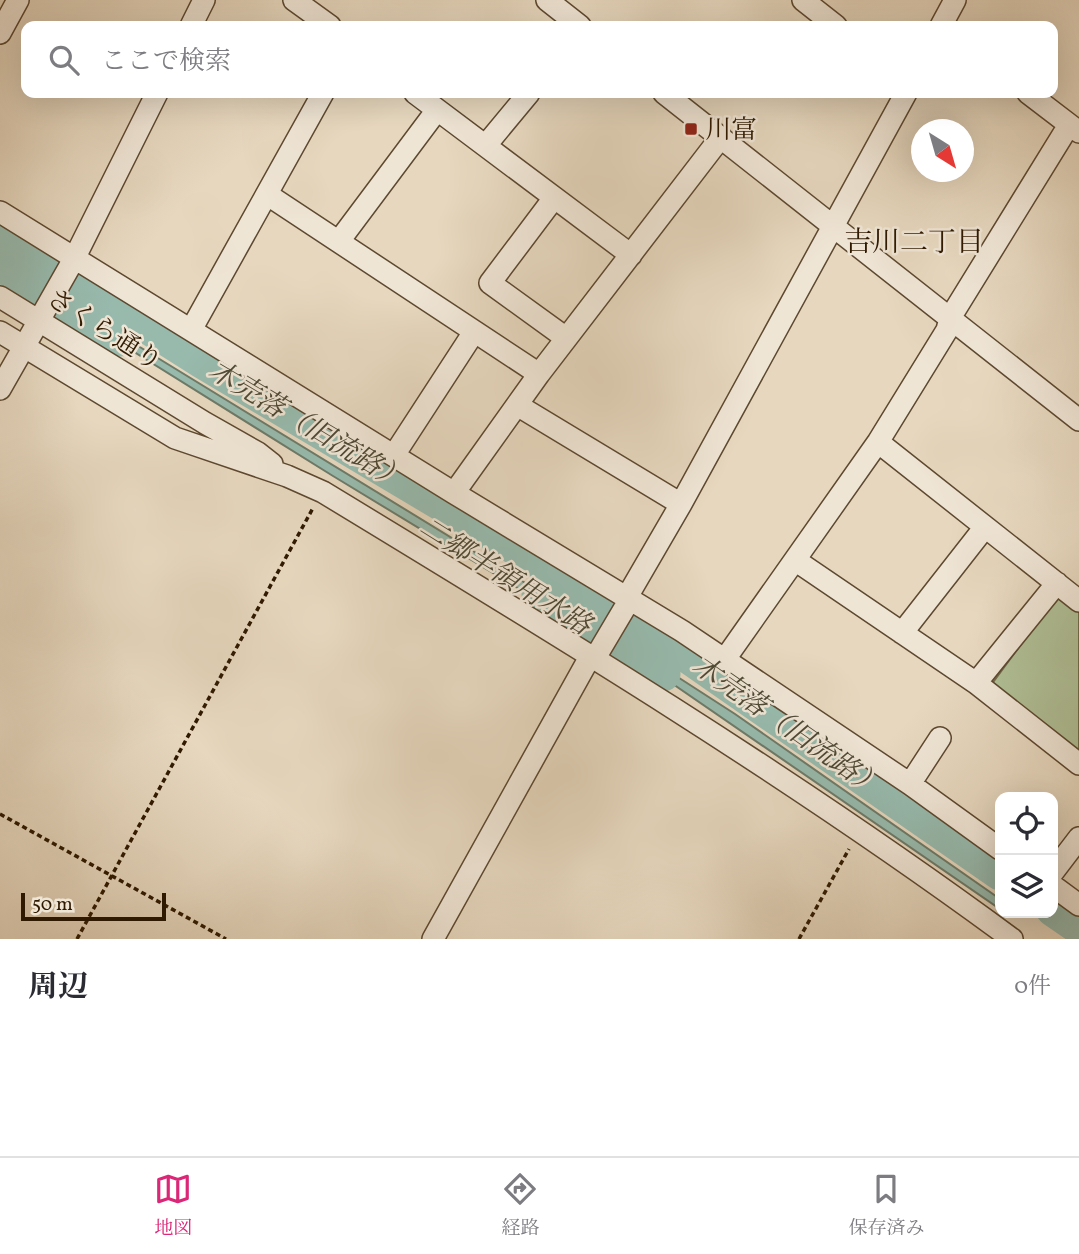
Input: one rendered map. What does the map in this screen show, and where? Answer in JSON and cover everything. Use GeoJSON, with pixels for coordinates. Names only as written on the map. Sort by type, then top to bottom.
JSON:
{"type":"FeatureCollection","features":[{"type":"Feature","properties":{"kind":"street"},"geometry":{"type":"LineString","coordinates":[[0,33],[18,0]]}},
{"type":"Feature","properties":{"kind":"street"},"geometry":{"type":"LineString","coordinates":[[194,21],[204,0]]}},
{"type":"Feature","properties":{"kind":"street"},"geometry":{"type":"LineString","coordinates":[[294,0],[323,21]]}},
{"type":"Feature","properties":{"kind":"street"},"geometry":{"type":"LineString","coordinates":[[803,0],[830,21]]}},
{"type":"Feature","properties":{"kind":"street"},"geometry":{"type":"LineString","coordinates":[[944,21],[955,0]]}},
{"type":"Feature","properties":{"kind":"street"},"geometry":{"type":"LineString","coordinates":[[556,3],[575,21]]}},
{"type":"Feature","properties":{"kind":"street"},"geometry":{"type":"LineString","coordinates":[[0,389],[72,263],[154,98]]}},
{"type":"Feature","properties":{"kind":"street"},"geometry":{"type":"LineString","coordinates":[[191,330],[320,98]]}},
{"type":"Feature","properties":{"kind":"street"},"geometry":{"type":"LineString","coordinates":[[421,98],[631,256]]}},
{"type":"Feature","properties":{"kind":"street"},"geometry":{"type":"LineString","coordinates":[[486,145],[525,98]]}},
{"type":"Feature","properties":{"kind":"street"},"geometry":{"type":"LineString","coordinates":[[670,98],[950,318],[1077,413]]}},
{"type":"Feature","properties":{"kind":"street"},"geometry":{"type":"LineString","coordinates":[[433,939],[629,598],[903,98]]}},
{"type":"Feature","properties":{"kind":"street"},"geometry":{"type":"LineString","coordinates":[[725,659],[878,442],[947,330],[950,318],[1074,128],[1035,98]]}},
{"type":"Feature","properties":{"kind":"street"},"geometry":{"type":"LineString","coordinates":[[339,241],[437,110]]}},
{"type":"Feature","properties":{"kind":"street"},"geometry":{"type":"LineString","coordinates":[[454,493],[539,374],[720,137]]}},
{"type":"Feature","properties":{"kind":"street"},"geometry":{"type":"LineString","coordinates":[[268,195],[539,374]]}},
{"type":"Feature","properties":{"kind":"street"},"geometry":{"type":"LineString","coordinates":[[554,198],[491,283],[566,338]]}},
{"type":"Feature","properties":{"kind":"street"},"geometry":{"type":"LineString","coordinates":[[0,212],[72,263],[191,330],[725,659],[995,845]]}},
{"type":"Feature","properties":{"kind":"street","name":"さくら通り"},"geometry":{"type":"LineString","coordinates":[[0,297],[42,317],[205,423],[258,453],[287,476]]}},
{"type":"Feature","properties":{"kind":"street","name":"さくら通り"},"geometry":{"type":"LineString","coordinates":[[0,332],[175,438],[287,476],[323,492],[596,653],[859,832],[986,931],[1012,939]]}},
{"type":"Feature","properties":{"kind":"street"},"geometry":{"type":"LineString","coordinates":[[394,455],[474,332]]}},
{"type":"Feature","properties":{"kind":"street"},"geometry":{"type":"LineString","coordinates":[[517,405],[681,503]]}},
{"type":"Feature","properties":{"kind":"street"},"geometry":{"type":"LineString","coordinates":[[878,442],[1079,601]]}},
{"type":"Feature","properties":{"kind":"street"},"geometry":{"type":"LineString","coordinates":[[902,633],[985,527]]}},
{"type":"Feature","properties":{"kind":"street"},"geometry":{"type":"LineString","coordinates":[[795,560],[976,684],[1079,764]]}},
{"type":"Feature","properties":{"kind":"street"},"geometry":{"type":"LineString","coordinates":[[976,684],[1057,583]]}},
{"type":"Feature","properties":{"kind":"street"},"geometry":{"type":"LineString","coordinates":[[909,785],[940,738]]}},
{"type":"Feature","properties":{"kind":"street"},"geometry":{"type":"LineString","coordinates":[[1058,865],[1079,838]]}},
{"type":"Feature","properties":{"kind":"street"},"geometry":{"type":"LineString","coordinates":[[1058,890],[1079,905]]}},
{"type":"Feature","properties":{"kind":"path"},"geometry":{"type":"LineString","coordinates":[[77,939],[323,492]]}},
{"type":"Feature","properties":{"kind":"path"},"geometry":{"type":"LineString","coordinates":[[0,814],[226,939]]}},
{"type":"Feature","properties":{"kind":"path"},"geometry":{"type":"LineString","coordinates":[[799,939],[859,832]]}},
{"type":"Feature","properties":{"kind":"shaded area"},"geometry":{"type":"Polygon","coordinates":[[[0,221],[50,253],[25,294],[0,278],[0,221]]]}},
{"type":"Feature","properties":{"kind":"shaded area"},"geometry":{"type":"Polygon","coordinates":[[[1058,594],[1079,610],[1079,753],[991,685],[1058,594]]]}},
{"type":"Feature","properties":{"kind":"water"},"geometry":{"type":"Polygon","coordinates":[[[81,311],[581,617],[577,624],[78,317],[81,311]]]}},
{"type":"Feature","properties":{"kind":"water"},"geometry":{"type":"Polygon","coordinates":[[[625,643],[735,714],[995,896],[995,906],[622,649],[625,643]]]}},
{"type":"Feature","properties":{"kind":"waterway","name":"木売落（旧流路）"},"geometry":{"type":"LineString","coordinates":[[0,233],[202,361],[632,617],[995,870]]}},
{"type":"Feature","properties":{"kind":"waterway","name":"二郷半領用水路"},"geometry":{"type":"LineString","coordinates":[[0,264],[121,339]]}},
{"type":"Feature","properties":{"kind":"waterway","name":"二郷半領用水路"},"geometry":{"type":"LineString","coordinates":[[539,595],[663,674]]}},
{"type":"Feature","properties":{"kind":"waterway","name":"木売落（旧流路）"},"geometry":{"type":"LineString","coordinates":[[1058,912],[1079,927]]}},
{"type":"Feature","properties":{"kind":"place","name":"川富"},"geometry":{"type":"Point","coordinates":[691,129]}},
{"type":"Feature","properties":{"kind":"district","name":"吉川二丁目"},"geometry":{"type":"Point","coordinates":[914,241]}}]}
